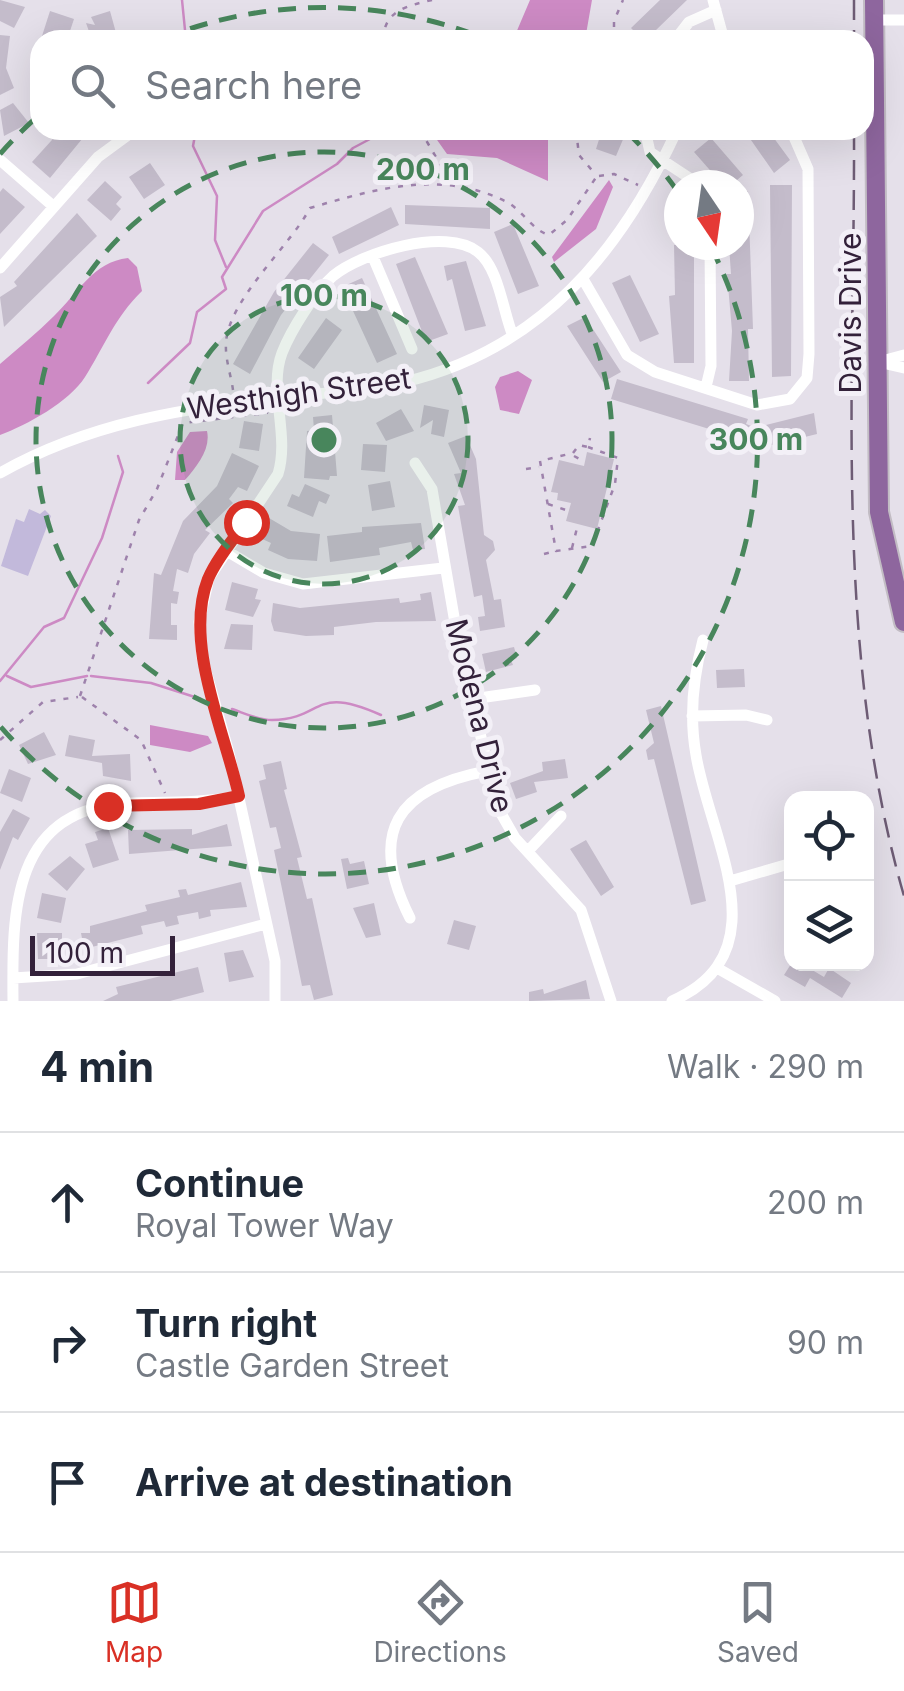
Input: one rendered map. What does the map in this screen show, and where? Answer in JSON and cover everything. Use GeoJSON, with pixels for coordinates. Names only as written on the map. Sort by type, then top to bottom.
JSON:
{"type":"FeatureCollection","features":[{"type":"Feature","properties":{"kind":"main road","name":"Davis Drive"},"geometry":{"type":"LineString","coordinates":[[874,0],[879,512],[904,622]]}},
{"type":"Feature","properties":{"kind":"street"},"geometry":{"type":"LineString","coordinates":[[683,30],[714,5],[721,30]]}},
{"type":"Feature","properties":{"kind":"street"},"geometry":{"type":"LineString","coordinates":[[874,20],[904,20]]}},
{"type":"Feature","properties":{"kind":"street"},"geometry":{"type":"LineString","coordinates":[[0,268],[98,157],[121,140]]}},
{"type":"Feature","properties":{"kind":"street"},"geometry":{"type":"LineString","coordinates":[[644,140],[663,162],[676,170]]}},
{"type":"Feature","properties":{"kind":"street","name":"Westhigh Street"},"geometry":{"type":"LineString","coordinates":[[0,473],[98,429],[175,412],[402,382],[464,362],[512,336],[561,302],[583,279],[627,226],[673,140]]}},
{"type":"Feature","properties":{"kind":"street"},"geometry":{"type":"LineString","coordinates":[[583,279],[627,355],[655,372],[764,406],[790,399],[807,378],[808,169],[795,140]]}},
{"type":"Feature","properties":{"kind":"street"},"geometry":{"type":"LineString","coordinates":[[0,160],[54,206]]}},
{"type":"Feature","properties":{"kind":"street"},"geometry":{"type":"LineString","coordinates":[[275,1001],[276,975],[266,924],[239,796],[199,639],[205,591],[225,550],[278,474],[283,445],[282,352],[334,276],[396,247],[428,242],[467,246],[480,253],[490,266],[512,336]]}},
{"type":"Feature","properties":{"kind":"street"},"geometry":{"type":"LineString","coordinates":[[374,257],[412,348]]}},
{"type":"Feature","properties":{"kind":"street"},"geometry":{"type":"LineString","coordinates":[[706,388],[711,366],[710,260]]}},
{"type":"Feature","properties":{"kind":"street"},"geometry":{"type":"LineString","coordinates":[[878,362],[904,355]]}},
{"type":"Feature","properties":{"kind":"street"},"geometry":{"type":"LineString","coordinates":[[878,362],[904,368]]}},
{"type":"Feature","properties":{"kind":"street","name":"Modena Drive"},"geometry":{"type":"LineString","coordinates":[[415,463],[432,489],[472,699],[504,820],[581,910],[611,1001]]}},
{"type":"Feature","properties":{"kind":"street"},"geometry":{"type":"LineString","coordinates":[[225,550],[264,573],[310,584],[444,568]]}},
{"type":"Feature","properties":{"kind":"street"},"geometry":{"type":"LineString","coordinates":[[672,1001],[717,968],[733,924],[730,881],[697,763],[692,716],[702,640]]}},
{"type":"Feature","properties":{"kind":"street"},"geometry":{"type":"LineString","coordinates":[[472,699],[536,690]]}},
{"type":"Feature","properties":{"kind":"street"},"geometry":{"type":"LineString","coordinates":[[692,716],[746,715],[767,720]]}},
{"type":"Feature","properties":{"kind":"street"},"geometry":{"type":"LineString","coordinates":[[410,918],[389,864],[398,819],[426,788],[488,771]]}},
{"type":"Feature","properties":{"kind":"street"},"geometry":{"type":"LineString","coordinates":[[13,1001],[16,896],[32,860],[61,827],[76,816],[108,806],[199,804],[239,796]]}},
{"type":"Feature","properties":{"kind":"street"},"geometry":{"type":"LineString","coordinates":[[528,851],[561,816]]}},
{"type":"Feature","properties":{"kind":"street"},"geometry":{"type":"LineString","coordinates":[[730,881],[784,865]]}},
{"type":"Feature","properties":{"kind":"street"},"geometry":{"type":"LineString","coordinates":[[13,978],[77,974],[266,924]]}},
{"type":"Feature","properties":{"kind":"street"},"geometry":{"type":"LineString","coordinates":[[717,968],[774,1001]]}},
{"type":"Feature","properties":{"kind":"path"},"geometry":{"type":"LineString","coordinates":[[384,30],[386,20],[393,13],[432,0]]}},
{"type":"Feature","properties":{"kind":"path"},"geometry":{"type":"LineString","coordinates":[[614,30],[622,0]]}},
{"type":"Feature","properties":{"kind":"path"},"geometry":{"type":"LineString","coordinates":[[426,140],[454,187]]}},
{"type":"Feature","properties":{"kind":"path"},"geometry":{"type":"LineString","coordinates":[[577,140],[579,155],[597,176]]}},
{"type":"Feature","properties":{"kind":"path"},"geometry":{"type":"LineString","coordinates":[[234,392],[228,332],[261,273],[302,226],[310,208],[397,184],[454,187],[505,202],[549,235],[567,220],[597,176],[614,174],[638,186]]}},
{"type":"Feature","properties":{"kind":"path"},"geometry":{"type":"LineString","coordinates":[[80,696],[139,520],[158,489],[183,423],[267,413],[268,409]]}},
{"type":"Feature","properties":{"kind":"path"},"geometry":{"type":"LineString","coordinates":[[588,447],[590,438]]}},
{"type":"Feature","properties":{"kind":"path"},"geometry":{"type":"LineString","coordinates":[[544,554],[592,546],[618,458],[579,445],[572,453],[540,461],[556,551]]}},
{"type":"Feature","properties":{"kind":"path"},"geometry":{"type":"LineString","coordinates":[[572,453],[585,462]]}},
{"type":"Feature","properties":{"kind":"path"},"geometry":{"type":"LineString","coordinates":[[526,469],[541,467]]}},
{"type":"Feature","properties":{"kind":"path"},"geometry":{"type":"LineString","coordinates":[[548,504],[569,512]]}},
{"type":"Feature","properties":{"kind":"path"},"geometry":{"type":"LineString","coordinates":[[571,549],[578,524]]}},
{"type":"Feature","properties":{"kind":"path"},"geometry":{"type":"LineString","coordinates":[[0,740],[44,702],[80,696],[141,740],[166,797]]}},
{"type":"Feature","properties":{"kind":"shaded area"},"geometry":{"type":"Polygon","coordinates":[[[530,0],[592,0],[587,30],[517,30],[530,0]]]}},
{"type":"Feature","properties":{"kind":"shaded area"},"geometry":{"type":"Polygon","coordinates":[[[437,140],[548,140],[548,181],[497,158],[447,154],[437,140]]]}},
{"type":"Feature","properties":{"kind":"shaded area"},"geometry":{"type":"Polygon","coordinates":[[[609,180],[613,187],[596,229],[554,262],[552,257],[609,180]]]}},
{"type":"Feature","properties":{"kind":"shaded area"},"geometry":{"type":"Polygon","coordinates":[[[128,258],[137,267],[142,291],[117,322],[85,377],[47,412],[0,435],[0,364],[96,272],[128,258]]]}},
{"type":"Feature","properties":{"kind":"shaded area"},"geometry":{"type":"Polygon","coordinates":[[[518,371],[532,380],[519,414],[500,410],[495,387],[500,377],[518,371]]]}},
{"type":"Feature","properties":{"kind":"shaded area"},"geometry":{"type":"Polygon","coordinates":[[[207,431],[207,444],[198,463],[185,480],[175,480],[177,452],[190,432],[207,431]]]}},
{"type":"Feature","properties":{"kind":"shaded area"},"geometry":{"type":"Polygon","coordinates":[[[29,509],[40,514],[45,510],[51,516],[28,576],[1,566],[16,519],[24,522],[29,509]]]}},
{"type":"Feature","properties":{"kind":"shaded area"},"geometry":{"type":"Polygon","coordinates":[[[150,725],[208,736],[212,743],[190,752],[150,745],[150,725]]]}},
{"type":"Feature","properties":{"kind":"building"},"geometry":{"type":"Polygon","coordinates":[[[0,0],[25,7],[14,28],[0,21],[0,0]]]}},
{"type":"Feature","properties":{"kind":"building"},"geometry":{"type":"Polygon","coordinates":[[[660,0],[687,0],[656,30],[631,28],[660,0]]]}},
{"type":"Feature","properties":{"kind":"building"},"geometry":{"type":"Polygon","coordinates":[[[50,11],[74,19],[70,30],[44,30],[50,11]]]}},
{"type":"Feature","properties":{"kind":"building"},"geometry":{"type":"Polygon","coordinates":[[[110,11],[115,30],[88,30],[86,23],[95,25],[91,17],[110,11]]]}},
{"type":"Feature","properties":{"kind":"building"},"geometry":{"type":"Polygon","coordinates":[[[0,35],[10,36],[6,68],[14,88],[0,95],[0,35]]]}},
{"type":"Feature","properties":{"kind":"building"},"geometry":{"type":"Polygon","coordinates":[[[13,103],[29,123],[4,136],[0,110],[13,103]]]}},
{"type":"Feature","properties":{"kind":"building"},"geometry":{"type":"Polygon","coordinates":[[[52,140],[81,140],[50,178],[32,162],[52,140]]]}},
{"type":"Feature","properties":{"kind":"building"},"geometry":{"type":"Polygon","coordinates":[[[599,140],[623,140],[616,156],[596,149],[599,140]]]}},
{"type":"Feature","properties":{"kind":"building"},"geometry":{"type":"Polygon","coordinates":[[[713,140],[739,170],[710,170],[694,152],[713,140]]]}},
{"type":"Feature","properties":{"kind":"building"},"geometry":{"type":"Polygon","coordinates":[[[751,140],[775,140],[790,160],[774,173],[751,140]]]}},
{"type":"Feature","properties":{"kind":"building"},"geometry":{"type":"Polygon","coordinates":[[[150,163],[165,185],[144,199],[129,177],[150,163]]]}},
{"type":"Feature","properties":{"kind":"building"},"geometry":{"type":"Polygon","coordinates":[[[105,181],[122,197],[116,204],[121,209],[111,221],[87,200],[105,181]]]}},
{"type":"Feature","properties":{"kind":"building"},"geometry":{"type":"Polygon","coordinates":[[[770,185],[792,185],[791,376],[772,377],[770,185]]]}},
{"type":"Feature","properties":{"kind":"building"},"geometry":{"type":"Polygon","coordinates":[[[3,188],[25,207],[0,234],[0,192],[3,188]]]}},
{"type":"Feature","properties":{"kind":"building"},"geometry":{"type":"Polygon","coordinates":[[[405,205],[490,208],[490,229],[405,224],[405,205]]]}},
{"type":"Feature","properties":{"kind":"building"},"geometry":{"type":"Polygon","coordinates":[[[391,207],[399,225],[339,254],[332,237],[391,207]]]}},
{"type":"Feature","properties":{"kind":"building"},"geometry":{"type":"Polygon","coordinates":[[[77,213],[97,236],[4,327],[0,297],[17,286],[14,282],[77,213]]]}},
{"type":"Feature","properties":{"kind":"building"},"geometry":{"type":"Polygon","coordinates":[[[513,224],[539,286],[518,294],[494,232],[513,224]]]}},
{"type":"Feature","properties":{"kind":"building"},"geometry":{"type":"Polygon","coordinates":[[[313,243],[329,255],[281,315],[250,374],[233,364],[274,292],[313,243]]]}},
{"type":"Feature","properties":{"kind":"building"},"geometry":{"type":"Polygon","coordinates":[[[415,257],[448,334],[426,342],[396,264],[415,257]]]}},
{"type":"Feature","properties":{"kind":"building"},"geometry":{"type":"Polygon","coordinates":[[[674,260],[694,260],[694,363],[674,363],[669,296],[675,295],[674,260]]]}},
{"type":"Feature","properties":{"kind":"building"},"geometry":{"type":"Polygon","coordinates":[[[730,260],[750,260],[753,329],[748,329],[749,381],[729,381],[732,331],[727,274],[731,274],[730,260]]]}},
{"type":"Feature","properties":{"kind":"building"},"geometry":{"type":"Polygon","coordinates":[[[466,261],[486,326],[465,331],[452,279],[447,281],[444,266],[466,261]]]}},
{"type":"Feature","properties":{"kind":"building"},"geometry":{"type":"Polygon","coordinates":[[[630,275],[659,334],[640,342],[612,283],[630,275]]]}},
{"type":"Feature","properties":{"kind":"building"},"geometry":{"type":"Polygon","coordinates":[[[362,278],[397,354],[377,363],[342,287],[362,278]]]}},
{"type":"Feature","properties":{"kind":"building"},"geometry":{"type":"Polygon","coordinates":[[[585,317],[621,372],[603,382],[567,326],[585,317]]]}},
{"type":"Feature","properties":{"kind":"building"},"geometry":{"type":"Polygon","coordinates":[[[326,318],[342,330],[314,369],[298,358],[326,318]]]}},
{"type":"Feature","properties":{"kind":"building"},"geometry":{"type":"Polygon","coordinates":[[[617,379],[748,419],[746,424],[762,430],[755,451],[740,446],[742,439],[611,399],[617,379]]]}},
{"type":"Feature","properties":{"kind":"building"},"geometry":{"type":"Polygon","coordinates":[[[424,405],[449,410],[444,437],[431,434],[433,420],[420,428],[424,405]]]}},
{"type":"Feature","properties":{"kind":"building"},"geometry":{"type":"Polygon","coordinates":[[[401,409],[414,431],[386,441],[376,423],[401,409]]]}},
{"type":"Feature","properties":{"kind":"building"},"geometry":{"type":"Polygon","coordinates":[[[814,413],[817,434],[768,446],[766,425],[814,413]]]}},
{"type":"Feature","properties":{"kind":"building"},"geometry":{"type":"Polygon","coordinates":[[[332,415],[337,476],[330,476],[329,480],[304,478],[307,431],[314,430],[313,417],[332,415]]]}},
{"type":"Feature","properties":{"kind":"building"},"geometry":{"type":"Polygon","coordinates":[[[244,421],[263,424],[259,451],[239,448],[244,421]]]}},
{"type":"Feature","properties":{"kind":"building"},"geometry":{"type":"Polygon","coordinates":[[[466,436],[476,459],[484,535],[493,541],[495,550],[486,560],[494,600],[501,599],[505,627],[480,631],[478,617],[485,616],[482,595],[474,597],[458,506],[465,505],[454,474],[461,473],[448,443],[466,436]]]}},
{"type":"Feature","properties":{"kind":"building"},"geometry":{"type":"Polygon","coordinates":[[[363,444],[387,445],[385,472],[361,470],[363,444]]]}},
{"type":"Feature","properties":{"kind":"building"},"geometry":{"type":"Polygon","coordinates":[[[587,452],[614,459],[597,529],[566,521],[571,503],[557,500],[558,493],[551,492],[559,460],[584,466],[587,452]]]}},
{"type":"Feature","properties":{"kind":"building"},"geometry":{"type":"Polygon","coordinates":[[[232,453],[259,466],[247,491],[238,487],[229,499],[233,503],[205,530],[210,533],[194,554],[188,573],[177,569],[173,591],[179,592],[177,604],[171,603],[171,625],[177,625],[177,640],[149,639],[154,573],[161,575],[183,521],[217,486],[232,453]]]}},
{"type":"Feature","properties":{"kind":"building"},"geometry":{"type":"Polygon","coordinates":[[[390,481],[395,507],[372,511],[368,485],[390,481]]]}},
{"type":"Feature","properties":{"kind":"building"},"geometry":{"type":"Polygon","coordinates":[[[305,484],[330,495],[326,504],[319,501],[313,517],[287,506],[292,494],[299,497],[305,484]]]}},
{"type":"Feature","properties":{"kind":"building"},"geometry":{"type":"Polygon","coordinates":[[[269,518],[291,531],[320,534],[317,561],[288,559],[268,550],[271,543],[260,538],[269,518]]]}},
{"type":"Feature","properties":{"kind":"building"},"geometry":{"type":"Polygon","coordinates":[[[421,523],[425,549],[413,550],[411,542],[379,548],[380,555],[330,562],[327,536],[362,532],[362,527],[421,523]]]}},
{"type":"Feature","properties":{"kind":"building"},"geometry":{"type":"Polygon","coordinates":[[[232,582],[258,589],[255,599],[261,600],[253,617],[225,610],[232,582]]]}},
{"type":"Feature","properties":{"kind":"building"},"geometry":{"type":"Polygon","coordinates":[[[431,592],[436,621],[376,622],[334,627],[334,635],[306,636],[274,631],[271,621],[273,603],[300,608],[399,598],[400,603],[421,600],[420,594],[431,592]]]}},
{"type":"Feature","properties":{"kind":"building"},"geometry":{"type":"Polygon","coordinates":[[[231,624],[253,625],[252,650],[224,649],[231,624]]]}},
{"type":"Feature","properties":{"kind":"building"},"geometry":{"type":"Polygon","coordinates":[[[514,647],[517,658],[511,660],[513,665],[486,672],[482,654],[514,647]]]}},
{"type":"Feature","properties":{"kind":"building"},"geometry":{"type":"Polygon","coordinates":[[[744,669],[745,687],[717,688],[716,670],[744,669]]]}},
{"type":"Feature","properties":{"kind":"building"},"geometry":{"type":"Polygon","coordinates":[[[661,706],[706,901],[691,905],[654,759],[648,760],[646,750],[654,743],[646,710],[661,706]]]}},
{"type":"Feature","properties":{"kind":"building"},"geometry":{"type":"Polygon","coordinates":[[[44,732],[56,755],[28,764],[19,745],[44,732]]]}},
{"type":"Feature","properties":{"kind":"building"},"geometry":{"type":"Polygon","coordinates":[[[69,735],[95,740],[92,756],[130,754],[131,781],[103,776],[102,763],[65,756],[69,735]]]}},
{"type":"Feature","properties":{"kind":"building"},"geometry":{"type":"Polygon","coordinates":[[[565,759],[568,778],[534,782],[537,792],[516,799],[510,783],[543,771],[542,762],[565,759]]]}},
{"type":"Feature","properties":{"kind":"building"},"geometry":{"type":"Polygon","coordinates":[[[281,761],[287,789],[284,790],[302,857],[297,858],[307,899],[312,898],[333,995],[314,1000],[310,985],[302,986],[274,850],[281,848],[276,827],[270,828],[259,781],[266,779],[263,765],[281,761]]]}},
{"type":"Feature","properties":{"kind":"building"},"geometry":{"type":"Polygon","coordinates":[[[9,769],[31,778],[22,802],[0,793],[9,769]]]}},
{"type":"Feature","properties":{"kind":"building"},"geometry":{"type":"Polygon","coordinates":[[[13,809],[30,818],[18,840],[13,837],[0,870],[0,832],[13,809]]]}},
{"type":"Feature","properties":{"kind":"building"},"geometry":{"type":"Polygon","coordinates":[[[227,824],[232,846],[129,854],[128,830],[192,829],[192,835],[227,824]]]}},
{"type":"Feature","properties":{"kind":"building"},"geometry":{"type":"Polygon","coordinates":[[[108,828],[119,860],[93,868],[85,844],[98,840],[95,832],[108,828]]]}},
{"type":"Feature","properties":{"kind":"building"},"geometry":{"type":"Polygon","coordinates":[[[586,840],[614,887],[601,896],[570,849],[586,840]]]}},
{"type":"Feature","properties":{"kind":"building"},"geometry":{"type":"Polygon","coordinates":[[[70,856],[85,869],[67,891],[48,874],[70,856]]]}},
{"type":"Feature","properties":{"kind":"building"},"geometry":{"type":"Polygon","coordinates":[[[348,858],[350,864],[364,861],[369,884],[347,889],[341,859],[348,858]]]}},
{"type":"Feature","properties":{"kind":"building"},"geometry":{"type":"Polygon","coordinates":[[[241,882],[247,907],[210,910],[211,916],[199,919],[198,912],[177,916],[179,924],[166,927],[164,921],[141,926],[143,934],[84,949],[81,933],[90,933],[90,926],[147,911],[145,905],[180,897],[178,890],[186,889],[188,895],[241,882]]]}},
{"type":"Feature","properties":{"kind":"building"},"geometry":{"type":"Polygon","coordinates":[[[42,893],[66,898],[61,923],[37,918],[42,893]]]}},
{"type":"Feature","properties":{"kind":"building"},"geometry":{"type":"Polygon","coordinates":[[[374,903],[381,935],[366,938],[353,908],[374,903]]]}},
{"type":"Feature","properties":{"kind":"building"},"geometry":{"type":"Polygon","coordinates":[[[454,920],[476,926],[469,950],[447,944],[454,920]]]}},
{"type":"Feature","properties":{"kind":"building"},"geometry":{"type":"Polygon","coordinates":[[[37,933],[62,933],[62,959],[38,959],[37,933]]]}},
{"type":"Feature","properties":{"kind":"building"},"geometry":{"type":"Polygon","coordinates":[[[243,950],[254,977],[229,982],[224,953],[243,950]]]}},
{"type":"Feature","properties":{"kind":"building"},"geometry":{"type":"Polygon","coordinates":[[[198,967],[204,992],[170,1001],[103,1001],[118,994],[116,987],[198,967]]]}},
{"type":"Feature","properties":{"kind":"building"},"geometry":{"type":"Polygon","coordinates":[[[787,971],[814,971],[824,977],[827,971],[833,971],[851,983],[842,998],[810,978],[805,987],[784,975],[787,971]]]}},
{"type":"Feature","properties":{"kind":"building"},"geometry":{"type":"Polygon","coordinates":[[[586,980],[590,999],[529,1001],[529,992],[543,989],[544,994],[586,980]]]}},
{"type":"Feature","properties":{"kind":"waterway"},"geometry":{"type":"LineString","coordinates":[[182,0],[185,30]]}},
{"type":"Feature","properties":{"kind":"waterway"},"geometry":{"type":"LineString","coordinates":[[194,140],[193,146],[217,196],[215,240],[226,267]]}},
{"type":"Feature","properties":{"kind":"waterway"},"geometry":{"type":"LineString","coordinates":[[148,383],[190,343],[197,312],[226,289],[222,277],[263,211],[368,140]]}},
{"type":"Feature","properties":{"kind":"waterway"},"geometry":{"type":"LineString","coordinates":[[0,681],[44,627],[64,618],[102,538],[123,472],[118,456]]}},
{"type":"Feature","properties":{"kind":"waterway"},"geometry":{"type":"LineString","coordinates":[[7,676],[31,687],[87,676]]}},
{"type":"Feature","properties":{"kind":"waterway"},"geometry":{"type":"LineString","coordinates":[[91,676],[151,683],[201,699]]}},
{"type":"Feature","properties":{"kind":"waterway"},"geometry":{"type":"LineString","coordinates":[[232,709],[272,720],[342,703],[381,715]]}},
{"type":"Feature","properties":{"kind":"railway"},"geometry":{"type":"LineString","coordinates":[[854,0],[854,30]]}},
{"type":"Feature","properties":{"kind":"railway"},"geometry":{"type":"LineString","coordinates":[[854,140],[852,419],[857,612],[866,708],[882,803],[904,896]]}},
{"type":"Feature","properties":{"kind":"route"},"geometry":{"type":"LineString","coordinates":[[108,806],[199,804],[239,796],[202,657],[199,622],[209,578],[246,522]]}}]}
